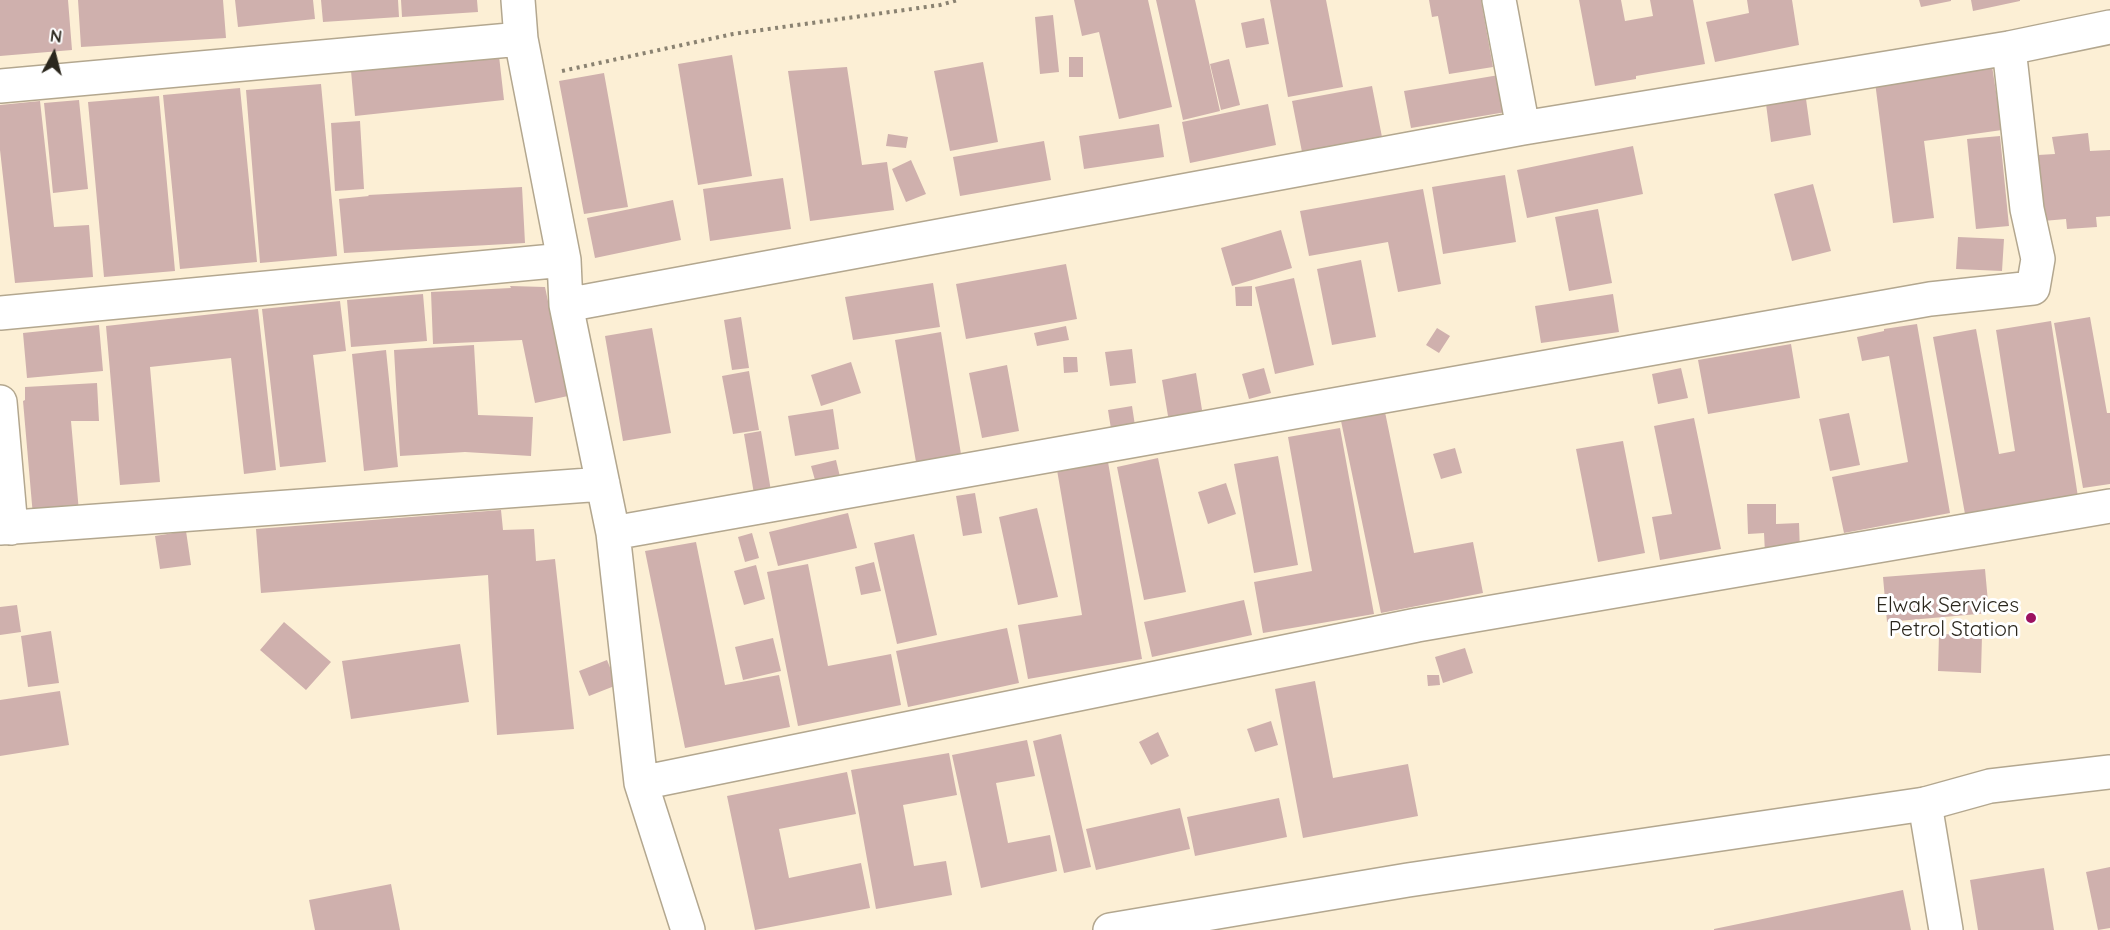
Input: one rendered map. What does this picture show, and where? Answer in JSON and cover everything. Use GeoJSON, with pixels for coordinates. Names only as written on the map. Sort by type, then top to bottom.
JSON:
{"type":"FeatureCollection","features":[{"type":"Feature","properties":{"kind":"street"},"geometry":{"type":"LineString","coordinates":[[519,0],[521,39],[564,260],[566,305],[613,533],[641,783],[688,930]]}},
{"type":"Feature","properties":{"kind":"street"},"geometry":{"type":"LineString","coordinates":[[1499,0],[1523,128]]}},
{"type":"Feature","properties":{"kind":"street"},"geometry":{"type":"LineString","coordinates":[[566,305],[1523,128],[2009,48],[2110,27]]}},
{"type":"Feature","properties":{"kind":"street"},"geometry":{"type":"LineString","coordinates":[[0,86],[521,39]]}},
{"type":"Feature","properties":{"kind":"street"},"geometry":{"type":"LineString","coordinates":[[613,533],[1930,299],[2033,288],[2038,260],[2027,209],[2009,48]]}},
{"type":"Feature","properties":{"kind":"street"},"geometry":{"type":"LineString","coordinates":[[0,313],[564,260]]}},
{"type":"Feature","properties":{"kind":"street"},"geometry":{"type":"LineString","coordinates":[[0,402],[5,528],[603,484]]}},
{"type":"Feature","properties":{"kind":"street"},"geometry":{"type":"LineString","coordinates":[[641,783],[1417,625],[2110,506]]}},
{"type":"Feature","properties":{"kind":"street"},"geometry":{"type":"LineString","coordinates":[[1110,930],[1408,880],[1925,804],[1990,786],[2110,772]]}},
{"type":"Feature","properties":{"kind":"street"},"geometry":{"type":"LineString","coordinates":[[1925,804],[1946,930]]}},
{"type":"Feature","properties":{"kind":"path"},"geometry":{"type":"LineString","coordinates":[[529,78],[733,34],[940,5],[958,0]]}},
{"type":"Feature","properties":{"kind":"building"},"geometry":{"type":"Polygon","coordinates":[[[0,0],[68,0],[72,50],[0,56],[0,0]]]}},
{"type":"Feature","properties":{"kind":"building"},"geometry":{"type":"Polygon","coordinates":[[[78,0],[223,0],[226,38],[81,47],[78,0]]]}},
{"type":"Feature","properties":{"kind":"building"},"geometry":{"type":"Polygon","coordinates":[[[235,0],[313,0],[315,19],[238,27],[235,0]]]}},
{"type":"Feature","properties":{"kind":"building"},"geometry":{"type":"Polygon","coordinates":[[[321,0],[398,0],[399,17],[323,22],[321,0]]]}},
{"type":"Feature","properties":{"kind":"building"},"geometry":{"type":"Polygon","coordinates":[[[401,0],[477,0],[478,12],[402,17],[401,0]]]}},
{"type":"Feature","properties":{"kind":"building"},"geometry":{"type":"Polygon","coordinates":[[[1074,0],[1148,0],[1172,107],[1119,119],[1099,32],[1082,36],[1074,0]]]}},
{"type":"Feature","properties":{"kind":"building"},"geometry":{"type":"Polygon","coordinates":[[[1156,0],[1195,0],[1220,111],[1183,120],[1156,0]]]}},
{"type":"Feature","properties":{"kind":"building"},"geometry":{"type":"Polygon","coordinates":[[[1270,0],[1326,0],[1343,87],[1288,97],[1270,0]]]}},
{"type":"Feature","properties":{"kind":"building"},"geometry":{"type":"Polygon","coordinates":[[[1429,0],[1481,0],[1493,67],[1449,74],[1438,16],[1432,17],[1429,0]]]}},
{"type":"Feature","properties":{"kind":"building"},"geometry":{"type":"Polygon","coordinates":[[[1579,0],[1621,0],[1625,21],[1653,16],[1650,0],[1693,0],[1705,64],[1595,86],[1579,0]]]}},
{"type":"Feature","properties":{"kind":"building"},"geometry":{"type":"Polygon","coordinates":[[[1747,0],[1792,0],[1799,45],[1715,62],[1706,22],[1749,13],[1747,0]]]}},
{"type":"Feature","properties":{"kind":"building"},"geometry":{"type":"Polygon","coordinates":[[[1919,0],[1951,0],[1951,1],[1921,7],[1919,0]]]}},
{"type":"Feature","properties":{"kind":"building"},"geometry":{"type":"Polygon","coordinates":[[[1971,0],[2020,0],[2020,1],[1973,11],[1971,0]]]}},
{"type":"Feature","properties":{"kind":"building"},"geometry":{"type":"Polygon","coordinates":[[[1053,15],[1059,72],[1040,74],[1035,17],[1053,15]]]}},
{"type":"Feature","properties":{"kind":"building"},"geometry":{"type":"Polygon","coordinates":[[[1264,18],[1269,44],[1246,48],[1241,23],[1264,18]]]}},
{"type":"Feature","properties":{"kind":"building"},"geometry":{"type":"Polygon","coordinates":[[[732,55],[752,176],[698,185],[678,64],[732,55]]]}},
{"type":"Feature","properties":{"kind":"building"},"geometry":{"type":"Polygon","coordinates":[[[499,56],[504,100],[355,116],[351,71],[499,56]]]}},
{"type":"Feature","properties":{"kind":"building"},"geometry":{"type":"Polygon","coordinates":[[[1069,57],[1083,57],[1083,77],[1069,77],[1069,57]]]}},
{"type":"Feature","properties":{"kind":"building"},"geometry":{"type":"Polygon","coordinates":[[[1229,59],[1240,105],[1221,110],[1210,64],[1229,59]]]}},
{"type":"Feature","properties":{"kind":"building"},"geometry":{"type":"Polygon","coordinates":[[[983,62],[998,142],[950,151],[934,71],[983,62]]]}},
{"type":"Feature","properties":{"kind":"building"},"geometry":{"type":"Polygon","coordinates":[[[1992,66],[2002,130],[1924,141],[1934,218],[1893,223],[1875,82],[1992,66]]]}},
{"type":"Feature","properties":{"kind":"building"},"geometry":{"type":"Polygon","coordinates":[[[847,67],[862,165],[887,162],[894,210],[810,221],[788,71],[847,67]]]}},
{"type":"Feature","properties":{"kind":"building"},"geometry":{"type":"Polygon","coordinates":[[[604,73],[628,207],[584,214],[559,81],[604,73]]]}},
{"type":"Feature","properties":{"kind":"building"},"geometry":{"type":"Polygon","coordinates":[[[1499,75],[1506,112],[1411,128],[1404,91],[1499,75]]]}},
{"type":"Feature","properties":{"kind":"building"},"geometry":{"type":"Polygon","coordinates":[[[321,84],[337,256],[260,263],[246,90],[321,84]]]}},
{"type":"Feature","properties":{"kind":"building"},"geometry":{"type":"Polygon","coordinates":[[[1372,86],[1382,137],[1302,152],[1292,101],[1372,86]]]}},
{"type":"Feature","properties":{"kind":"building"},"geometry":{"type":"Polygon","coordinates":[[[240,88],[257,262],[180,269],[163,95],[240,88]]]}},
{"type":"Feature","properties":{"kind":"building"},"geometry":{"type":"Polygon","coordinates":[[[159,96],[175,271],[104,277],[88,102],[159,96]]]}},
{"type":"Feature","properties":{"kind":"building"},"geometry":{"type":"Polygon","coordinates":[[[1806,99],[1811,135],[1771,142],[1766,104],[1806,99]]]}},
{"type":"Feature","properties":{"kind":"building"},"geometry":{"type":"Polygon","coordinates":[[[79,100],[88,189],[53,193],[44,103],[79,100]]]}},
{"type":"Feature","properties":{"kind":"building"},"geometry":{"type":"Polygon","coordinates":[[[40,101],[54,227],[89,225],[93,277],[15,283],[0,150],[0,105],[40,101]]]}},
{"type":"Feature","properties":{"kind":"building"},"geometry":{"type":"Polygon","coordinates":[[[1268,104],[1276,145],[1190,163],[1182,122],[1268,104]]]}},
{"type":"Feature","properties":{"kind":"building"},"geometry":{"type":"Polygon","coordinates":[[[360,121],[364,189],[335,191],[331,123],[360,121]]]}},
{"type":"Feature","properties":{"kind":"building"},"geometry":{"type":"Polygon","coordinates":[[[1159,124],[1164,157],[1084,169],[1079,136],[1159,124]]]}},
{"type":"Feature","properties":{"kind":"building"},"geometry":{"type":"Polygon","coordinates":[[[2088,133],[2090,151],[2110,150],[2110,216],[2096,217],[2097,227],[2067,229],[2066,219],[2043,221],[2038,155],[2055,154],[2052,137],[2088,133]]]}},
{"type":"Feature","properties":{"kind":"building"},"geometry":{"type":"Polygon","coordinates":[[[888,134],[908,137],[906,148],[886,146],[888,134]]]}},
{"type":"Feature","properties":{"kind":"building"},"geometry":{"type":"Polygon","coordinates":[[[2000,136],[2009,226],[1976,229],[1967,139],[2000,136]]]}},
{"type":"Feature","properties":{"kind":"building"},"geometry":{"type":"Polygon","coordinates":[[[1044,141],[1051,180],[960,196],[953,157],[1044,141]]]}},
{"type":"Feature","properties":{"kind":"building"},"geometry":{"type":"Polygon","coordinates":[[[1633,146],[1643,194],[1527,218],[1517,170],[1633,146]]]}},
{"type":"Feature","properties":{"kind":"building"},"geometry":{"type":"Polygon","coordinates":[[[911,160],[926,194],[906,202],[892,169],[911,160]]]}},
{"type":"Feature","properties":{"kind":"building"},"geometry":{"type":"Polygon","coordinates":[[[1505,175],[1516,242],[1443,254],[1432,187],[1505,175]]]}},
{"type":"Feature","properties":{"kind":"building"},"geometry":{"type":"Polygon","coordinates":[[[783,178],[791,229],[710,241],[703,189],[783,178]]]}},
{"type":"Feature","properties":{"kind":"building"},"geometry":{"type":"Polygon","coordinates":[[[1813,184],[1831,251],[1792,261],[1774,194],[1813,184]]]}},
{"type":"Feature","properties":{"kind":"building"},"geometry":{"type":"Polygon","coordinates":[[[522,187],[525,243],[344,253],[339,199],[368,195],[522,187]]]}},
{"type":"Feature","properties":{"kind":"building"},"geometry":{"type":"Polygon","coordinates":[[[1423,189],[1441,284],[1398,292],[1388,242],[1309,256],[1300,211],[1423,189]]]}},
{"type":"Feature","properties":{"kind":"building"},"geometry":{"type":"Polygon","coordinates":[[[673,200],[681,240],[595,258],[587,218],[673,200]]]}},
{"type":"Feature","properties":{"kind":"building"},"geometry":{"type":"Polygon","coordinates":[[[1598,209],[1612,283],[1569,291],[1555,217],[1598,209]]]}},
{"type":"Feature","properties":{"kind":"building"},"geometry":{"type":"Polygon","coordinates":[[[1281,230],[1292,268],[1232,286],[1221,248],[1281,230]]]}},
{"type":"Feature","properties":{"kind":"building"},"geometry":{"type":"Polygon","coordinates":[[[1958,237],[2004,239],[2002,271],[1956,269],[1958,237]]]}},
{"type":"Feature","properties":{"kind":"building"},"geometry":{"type":"Polygon","coordinates":[[[1361,260],[1376,337],[1332,345],[1317,269],[1361,260]]]}},
{"type":"Feature","properties":{"kind":"building"},"geometry":{"type":"Polygon","coordinates":[[[1066,264],[1077,319],[966,339],[956,284],[1066,264]]]}},
{"type":"Feature","properties":{"kind":"building"},"geometry":{"type":"Polygon","coordinates":[[[1294,278],[1314,365],[1275,374],[1255,287],[1294,278]]]}},
{"type":"Feature","properties":{"kind":"building"},"geometry":{"type":"Polygon","coordinates":[[[933,283],[940,327],[853,340],[845,297],[933,283]]]}},
{"type":"Feature","properties":{"kind":"building"},"geometry":{"type":"Polygon","coordinates":[[[510,286],[545,287],[568,396],[535,403],[522,340],[433,344],[431,292],[511,288],[510,286]]]}},
{"type":"Feature","properties":{"kind":"building"},"geometry":{"type":"Polygon","coordinates":[[[1252,286],[1252,306],[1236,306],[1235,287],[1252,286]]]}},
{"type":"Feature","properties":{"kind":"building"},"geometry":{"type":"Polygon","coordinates":[[[423,294],[427,341],[351,347],[347,300],[423,294]]]}},
{"type":"Feature","properties":{"kind":"building"},"geometry":{"type":"Polygon","coordinates":[[[1613,294],[1619,332],[1541,343],[1535,306],[1613,294]]]}},
{"type":"Feature","properties":{"kind":"building"},"geometry":{"type":"Polygon","coordinates":[[[340,301],[346,351],[313,355],[326,462],[280,467],[262,309],[340,301]]]}},
{"type":"Feature","properties":{"kind":"building"},"geometry":{"type":"Polygon","coordinates":[[[258,309],[276,470],[244,474],[231,358],[150,367],[160,482],[120,485],[106,326],[258,309]]]}},
{"type":"Feature","properties":{"kind":"building"},"geometry":{"type":"Polygon","coordinates":[[[741,317],[749,368],[732,370],[724,320],[741,317]]]}},
{"type":"Feature","properties":{"kind":"building"},"geometry":{"type":"Polygon","coordinates":[[[2090,317],[2107,413],[2110,413],[2110,484],[2083,488],[2054,323],[2090,317]]]}},
{"type":"Feature","properties":{"kind":"building"},"geometry":{"type":"Polygon","coordinates":[[[2051,321],[2078,497],[1965,514],[1933,337],[1976,329],[1999,454],[2015,451],[1996,330],[2051,321]]]}},
{"type":"Feature","properties":{"kind":"building"},"geometry":{"type":"Polygon","coordinates":[[[1917,324],[1950,513],[1844,533],[1832,477],[1908,462],[1889,356],[1862,361],[1857,337],[1884,331],[1884,329],[1917,324]]]}},
{"type":"Feature","properties":{"kind":"building"},"geometry":{"type":"Polygon","coordinates":[[[99,325],[103,371],[27,378],[23,333],[99,325]]]}},
{"type":"Feature","properties":{"kind":"building"},"geometry":{"type":"Polygon","coordinates":[[[1066,326],[1069,340],[1037,346],[1034,333],[1066,326]]]}},
{"type":"Feature","properties":{"kind":"building"},"geometry":{"type":"Polygon","coordinates":[[[652,328],[671,433],[623,441],[605,336],[652,328]]]}},
{"type":"Feature","properties":{"kind":"building"},"geometry":{"type":"Polygon","coordinates":[[[1437,328],[1450,336],[1439,353],[1426,345],[1437,328]]]}},
{"type":"Feature","properties":{"kind":"building"},"geometry":{"type":"Polygon","coordinates":[[[941,332],[961,454],[916,462],[895,340],[941,332]]]}},
{"type":"Feature","properties":{"kind":"building"},"geometry":{"type":"Polygon","coordinates":[[[1791,344],[1800,398],[1708,414],[1698,360],[1791,344]]]}},
{"type":"Feature","properties":{"kind":"building"},"geometry":{"type":"Polygon","coordinates":[[[474,345],[478,415],[533,417],[531,456],[465,452],[400,456],[394,350],[474,345]]]}},
{"type":"Feature","properties":{"kind":"building"},"geometry":{"type":"Polygon","coordinates":[[[1132,349],[1136,383],[1110,386],[1105,352],[1132,349]]]}},
{"type":"Feature","properties":{"kind":"building"},"geometry":{"type":"Polygon","coordinates":[[[386,350],[398,467],[364,471],[352,354],[386,350]]]}},
{"type":"Feature","properties":{"kind":"building"},"geometry":{"type":"Polygon","coordinates":[[[1063,357],[1077,357],[1078,372],[1064,373],[1063,357]]]}},
{"type":"Feature","properties":{"kind":"building"},"geometry":{"type":"Polygon","coordinates":[[[851,362],[861,393],[821,406],[811,375],[851,362]]]}},
{"type":"Feature","properties":{"kind":"building"},"geometry":{"type":"Polygon","coordinates":[[[1007,365],[1019,431],[982,438],[969,373],[1007,365]]]}},
{"type":"Feature","properties":{"kind":"building"},"geometry":{"type":"Polygon","coordinates":[[[1264,368],[1271,393],[1249,399],[1242,374],[1264,368]]]}},
{"type":"Feature","properties":{"kind":"building"},"geometry":{"type":"Polygon","coordinates":[[[1681,368],[1688,398],[1658,404],[1652,374],[1681,368]]]}},
{"type":"Feature","properties":{"kind":"building"},"geometry":{"type":"Polygon","coordinates":[[[749,371],[759,430],[733,434],[722,376],[749,371]]]}},
{"type":"Feature","properties":{"kind":"building"},"geometry":{"type":"Polygon","coordinates":[[[1196,373],[1203,416],[1169,422],[1162,380],[1196,373]]]}},
{"type":"Feature","properties":{"kind":"building"},"geometry":{"type":"Polygon","coordinates":[[[97,383],[99,421],[71,421],[79,512],[33,516],[23,401],[25,400],[25,387],[97,383]]]}},
{"type":"Feature","properties":{"kind":"building"},"geometry":{"type":"Polygon","coordinates":[[[1132,406],[1136,432],[1112,435],[1108,410],[1132,406]]]}},
{"type":"Feature","properties":{"kind":"building"},"geometry":{"type":"Polygon","coordinates":[[[833,409],[839,449],[795,456],[788,416],[833,409]]]}},
{"type":"Feature","properties":{"kind":"building"},"geometry":{"type":"Polygon","coordinates":[[[1385,412],[1414,553],[1473,542],[1483,593],[1381,613],[1341,421],[1385,412]]]}},
{"type":"Feature","properties":{"kind":"building"},"geometry":{"type":"Polygon","coordinates":[[[1849,413],[1860,465],[1830,471],[1819,419],[1849,413]]]}},
{"type":"Feature","properties":{"kind":"building"},"geometry":{"type":"Polygon","coordinates":[[[1694,418],[1721,549],[1660,560],[1652,517],[1672,514],[1654,426],[1694,418]]]}},
{"type":"Feature","properties":{"kind":"building"},"geometry":{"type":"Polygon","coordinates":[[[1340,428],[1374,614],[1263,633],[1254,582],[1312,571],[1288,437],[1340,428]]]}},
{"type":"Feature","properties":{"kind":"building"},"geometry":{"type":"Polygon","coordinates":[[[761,431],[772,497],[755,500],[744,434],[761,431]]]}},
{"type":"Feature","properties":{"kind":"building"},"geometry":{"type":"Polygon","coordinates":[[[1623,441],[1645,553],[1598,562],[1576,449],[1623,441]]]}},
{"type":"Feature","properties":{"kind":"building"},"geometry":{"type":"Polygon","coordinates":[[[1455,448],[1462,473],[1441,479],[1433,454],[1455,448]]]}},
{"type":"Feature","properties":{"kind":"building"},"geometry":{"type":"Polygon","coordinates":[[[1278,456],[1298,565],[1254,573],[1234,464],[1278,456]]]}},
{"type":"Feature","properties":{"kind":"building"},"geometry":{"type":"Polygon","coordinates":[[[1158,458],[1186,592],[1144,600],[1117,467],[1158,458]]]}},
{"type":"Feature","properties":{"kind":"building"},"geometry":{"type":"Polygon","coordinates":[[[836,460],[841,481],[817,487],[811,466],[836,460]]]}},
{"type":"Feature","properties":{"kind":"building"},"geometry":{"type":"Polygon","coordinates":[[[1108,462],[1142,659],[1028,679],[1018,625],[1082,615],[1057,470],[1108,462]]]}},
{"type":"Feature","properties":{"kind":"building"},"geometry":{"type":"Polygon","coordinates":[[[1226,483],[1236,514],[1208,524],[1198,492],[1226,483]]]}},
{"type":"Feature","properties":{"kind":"building"},"geometry":{"type":"Polygon","coordinates":[[[975,493],[982,533],[963,536],[956,496],[975,493]]]}},
{"type":"Feature","properties":{"kind":"building"},"geometry":{"type":"Polygon","coordinates":[[[1747,504],[1776,504],[1776,524],[1799,523],[1800,552],[1765,553],[1764,533],[1748,534],[1747,504]]]}},
{"type":"Feature","properties":{"kind":"building"},"geometry":{"type":"Polygon","coordinates":[[[1037,508],[1058,597],[1018,605],[999,517],[1037,508]]]}},
{"type":"Feature","properties":{"kind":"building"},"geometry":{"type":"Polygon","coordinates":[[[501,510],[503,530],[534,529],[536,561],[555,559],[574,729],[497,735],[488,575],[261,593],[256,529],[501,510]]]}},
{"type":"Feature","properties":{"kind":"building"},"geometry":{"type":"Polygon","coordinates":[[[848,513],[857,548],[778,566],[769,532],[848,513]]]}},
{"type":"Feature","properties":{"kind":"building"},"geometry":{"type":"Polygon","coordinates":[[[186,531],[191,565],[160,569],[155,536],[186,531]]]}},
{"type":"Feature","properties":{"kind":"building"},"geometry":{"type":"Polygon","coordinates":[[[752,533],[759,558],[745,562],[738,537],[752,533]]]}},
{"type":"Feature","properties":{"kind":"building"},"geometry":{"type":"Polygon","coordinates":[[[914,534],[937,635],[897,644],[874,543],[914,534]]]}},
{"type":"Feature","properties":{"kind":"building"},"geometry":{"type":"Polygon","coordinates":[[[696,542],[725,685],[779,675],[790,727],[685,748],[645,551],[696,542]]]}},
{"type":"Feature","properties":{"kind":"building"},"geometry":{"type":"Polygon","coordinates":[[[874,562],[881,591],[861,595],[855,567],[874,562]]]}},
{"type":"Feature","properties":{"kind":"building"},"geometry":{"type":"Polygon","coordinates":[[[808,564],[828,666],[891,654],[901,705],[798,726],[767,572],[808,564]]]}},
{"type":"Feature","properties":{"kind":"building"},"geometry":{"type":"Polygon","coordinates":[[[756,565],[765,599],[744,605],[734,571],[756,565]]]}},
{"type":"Feature","properties":{"kind":"building"},"geometry":{"type":"Polygon","coordinates":[[[1985,569],[1989,613],[1887,622],[1883,577],[1985,569]]]}},
{"type":"Feature","properties":{"kind":"building"},"geometry":{"type":"Polygon","coordinates":[[[1244,600],[1252,635],[1152,657],[1144,622],[1244,600]]]}},
{"type":"Feature","properties":{"kind":"building"},"geometry":{"type":"Polygon","coordinates":[[[17,605],[21,632],[0,635],[0,607],[17,605]]]}},
{"type":"Feature","properties":{"kind":"building"},"geometry":{"type":"Polygon","coordinates":[[[284,622],[331,662],[306,690],[260,650],[284,622]]]}},
{"type":"Feature","properties":{"kind":"building"},"geometry":{"type":"Polygon","coordinates":[[[1007,628],[1019,683],[908,707],[896,651],[1007,628]]]}},
{"type":"Feature","properties":{"kind":"building"},"geometry":{"type":"Polygon","coordinates":[[[51,631],[59,683],[28,687],[21,636],[51,631]]]}},
{"type":"Feature","properties":{"kind":"building"},"geometry":{"type":"Polygon","coordinates":[[[1939,634],[1982,635],[1981,673],[1938,671],[1939,634]]]}},
{"type":"Feature","properties":{"kind":"building"},"geometry":{"type":"Polygon","coordinates":[[[773,638],[781,671],[743,680],[735,647],[773,638]]]}},
{"type":"Feature","properties":{"kind":"building"},"geometry":{"type":"Polygon","coordinates":[[[460,644],[469,702],[351,719],[342,661],[460,644]]]}},
{"type":"Feature","properties":{"kind":"building"},"geometry":{"type":"Polygon","coordinates":[[[1465,648],[1473,673],[1443,683],[1435,657],[1465,648]]]}},
{"type":"Feature","properties":{"kind":"building"},"geometry":{"type":"Polygon","coordinates":[[[607,660],[617,685],[589,696],[579,671],[607,660]]]}},
{"type":"Feature","properties":{"kind":"building"},"geometry":{"type":"Polygon","coordinates":[[[1427,675],[1439,675],[1440,685],[1428,686],[1427,675]]]}},
{"type":"Feature","properties":{"kind":"building"},"geometry":{"type":"Polygon","coordinates":[[[1315,681],[1333,778],[1408,764],[1418,816],[1303,838],[1275,689],[1315,681]]]}},
{"type":"Feature","properties":{"kind":"building"},"geometry":{"type":"Polygon","coordinates":[[[60,691],[69,745],[0,756],[0,700],[60,691]]]}},
{"type":"Feature","properties":{"kind":"building"},"geometry":{"type":"Polygon","coordinates":[[[1271,721],[1278,745],[1255,752],[1247,729],[1271,721]]]}},
{"type":"Feature","properties":{"kind":"building"},"geometry":{"type":"Polygon","coordinates":[[[1158,732],[1169,756],[1151,765],[1139,742],[1158,732]]]}},
{"type":"Feature","properties":{"kind":"building"},"geometry":{"type":"Polygon","coordinates":[[[1061,734],[1091,867],[1064,873],[1033,741],[1061,734]]]}},
{"type":"Feature","properties":{"kind":"building"},"geometry":{"type":"Polygon","coordinates":[[[1027,740],[1035,776],[996,783],[1008,843],[1050,835],[1057,871],[981,888],[952,755],[1027,740]]]}},
{"type":"Feature","properties":{"kind":"building"},"geometry":{"type":"Polygon","coordinates":[[[949,753],[957,795],[903,805],[914,866],[946,861],[952,895],[876,909],[851,770],[949,753]]]}},
{"type":"Feature","properties":{"kind":"building"},"geometry":{"type":"Polygon","coordinates":[[[847,772],[856,814],[779,829],[789,878],[861,863],[870,908],[755,930],[727,796],[847,772]]]}},
{"type":"Feature","properties":{"kind":"building"},"geometry":{"type":"Polygon","coordinates":[[[1279,798],[1287,837],[1195,856],[1187,817],[1279,798]]]}},
{"type":"Feature","properties":{"kind":"building"},"geometry":{"type":"Polygon","coordinates":[[[1180,808],[1190,849],[1096,870],[1086,829],[1180,808]]]}},
{"type":"Feature","properties":{"kind":"building"},"geometry":{"type":"Polygon","coordinates":[[[2110,867],[2110,928],[2098,930],[2086,872],[2110,867]]]}},
{"type":"Feature","properties":{"kind":"building"},"geometry":{"type":"Polygon","coordinates":[[[2044,868],[2054,930],[1978,930],[1970,880],[2044,868]]]}},
{"type":"Feature","properties":{"kind":"building"},"geometry":{"type":"Polygon","coordinates":[[[391,884],[400,930],[315,930],[309,900],[391,884]]]}},
{"type":"Feature","properties":{"kind":"building"},"geometry":{"type":"Polygon","coordinates":[[[1903,890],[1911,930],[1714,930],[1714,929],[1903,890]]]}},
{"type":"Feature","properties":{"kind":"place","name":"Elwak Services Petrol Station"},"geometry":{"type":"Point","coordinates":[2031,618]}}]}
